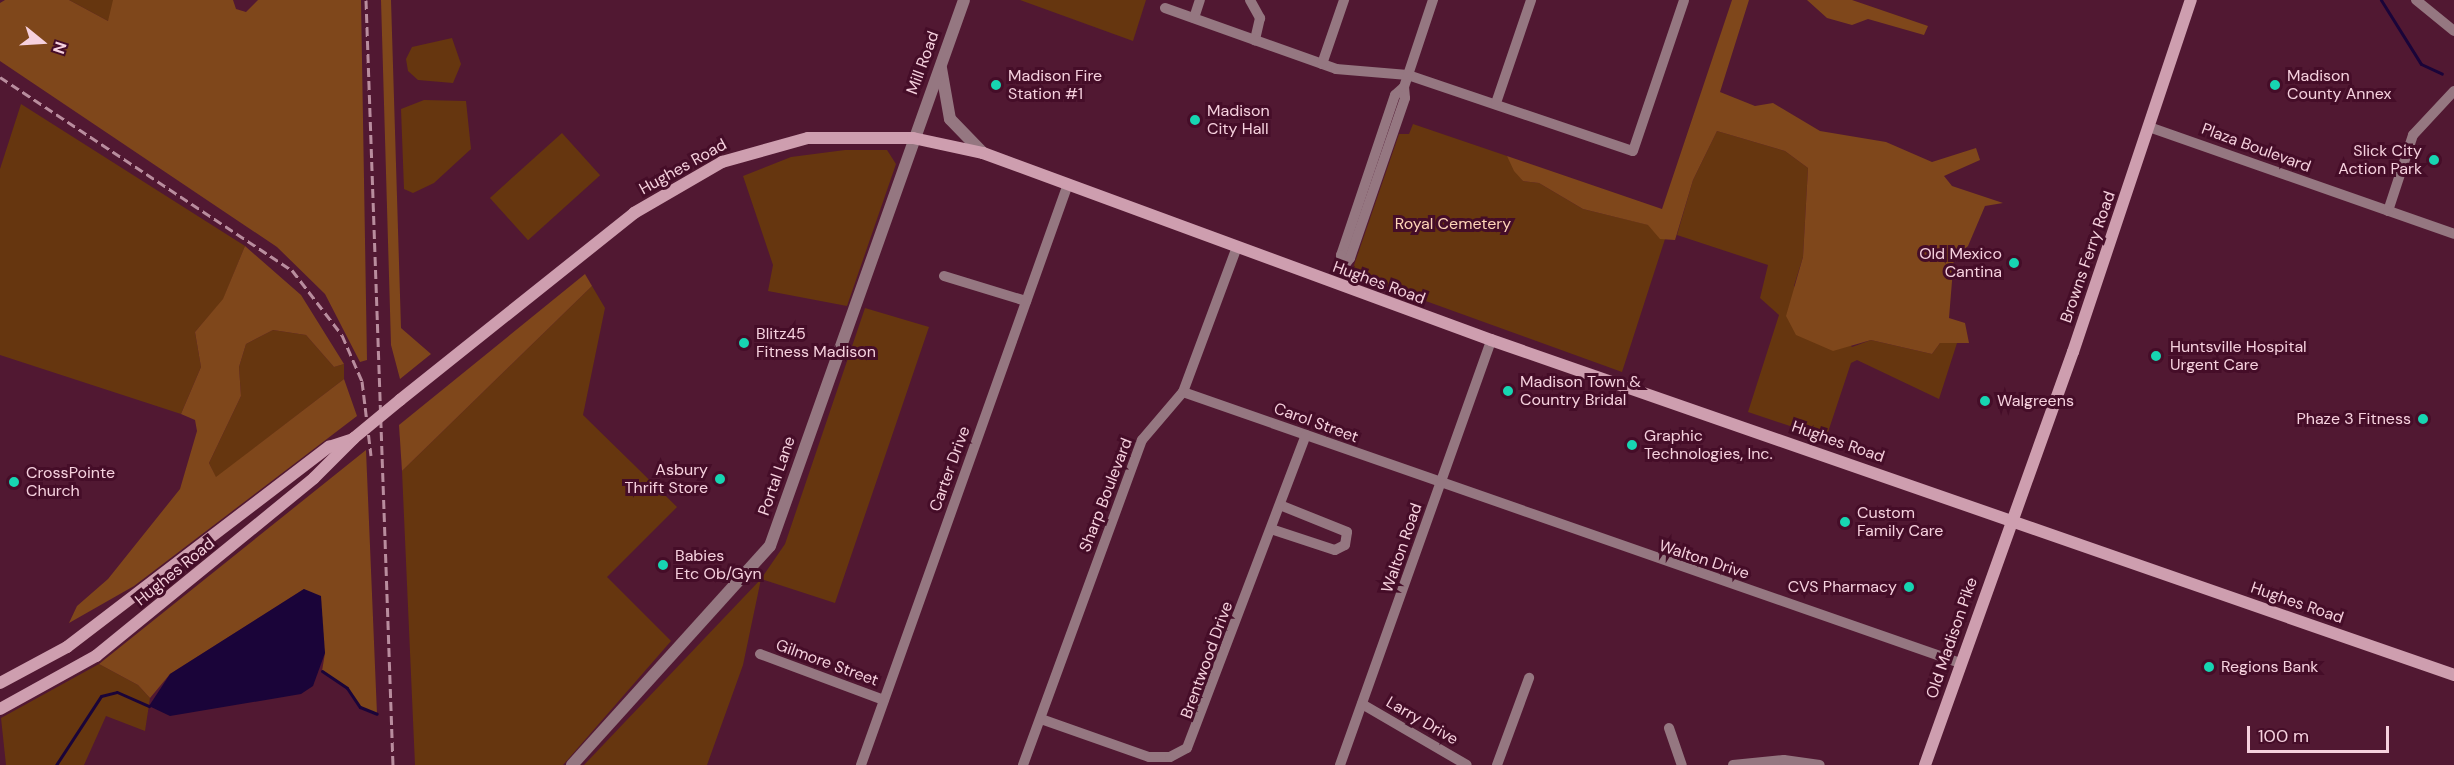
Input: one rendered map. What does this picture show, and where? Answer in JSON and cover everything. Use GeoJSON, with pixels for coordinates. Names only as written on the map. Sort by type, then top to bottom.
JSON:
{"type":"FeatureCollection","features":[{"type":"Feature","properties":{"kind":"main road","name":"Browns Ferry Road"},"geometry":{"type":"LineString","coordinates":[[2011,523],[2191,0]]}},
{"type":"Feature","properties":{"kind":"main road","name":"Hughes Road"},"geometry":{"type":"LineString","coordinates":[[0,709],[96,656],[245,537],[354,438],[400,400],[634,213],[722,162],[808,138],[913,138],[983,153],[1491,340],[2011,523],[2454,675]]}},
{"type":"Feature","properties":{"kind":"main road","name":"Hughes Road"},"geometry":{"type":"LineString","coordinates":[[0,683],[68,647],[329,447],[354,438]]}},
{"type":"Feature","properties":{"kind":"main road","name":"Old Madison Pike"},"geometry":{"type":"LineString","coordinates":[[1925,765],[2011,523]]}},
{"type":"Feature","properties":{"kind":"street","name":"Mill Road"},"geometry":{"type":"LineString","coordinates":[[913,138],[964,0]]}},
{"type":"Feature","properties":{"kind":"street"},"geometry":{"type":"LineString","coordinates":[[1194,18],[1200,0]]}},
{"type":"Feature","properties":{"kind":"street"},"geometry":{"type":"LineString","coordinates":[[1250,0],[1260,18],[1256,40]]}},
{"type":"Feature","properties":{"kind":"street"},"geometry":{"type":"LineString","coordinates":[[1322,64],[1344,0]]}},
{"type":"Feature","properties":{"kind":"street"},"geometry":{"type":"LineString","coordinates":[[1337,285],[1341,270],[1341,255],[1379,158],[1395,94],[1404,87],[1433,0]]}},
{"type":"Feature","properties":{"kind":"street"},"geometry":{"type":"LineString","coordinates":[[1496,103],[1531,0]]}},
{"type":"Feature","properties":{"kind":"street"},"geometry":{"type":"LineString","coordinates":[[1165,8],[1322,64],[1408,75],[1633,151],[1684,0]]}},
{"type":"Feature","properties":{"kind":"street"},"geometry":{"type":"LineString","coordinates":[[2416,0],[2454,31]]}},
{"type":"Feature","properties":{"kind":"street"},"geometry":{"type":"LineString","coordinates":[[940,63],[950,119],[983,153]]}},
{"type":"Feature","properties":{"kind":"street"},"geometry":{"type":"LineString","coordinates":[[2388,211],[2413,135],[2454,91]]}},
{"type":"Feature","properties":{"kind":"street","name":"Plaza Boulevard"},"geometry":{"type":"LineString","coordinates":[[2149,127],[2454,234]]}},
{"type":"Feature","properties":{"kind":"street","name":"Portal Lane"},"geometry":{"type":"LineString","coordinates":[[572,765],[770,546],[913,138]]}},
{"type":"Feature","properties":{"kind":"street","name":"Carter Drive"},"geometry":{"type":"LineString","coordinates":[[861,765],[1068,184]]}},
{"type":"Feature","properties":{"kind":"street","name":"Sharp Boulevard"},"geometry":{"type":"LineString","coordinates":[[1023,765],[1142,440],[1183,392],[1237,247]]}},
{"type":"Feature","properties":{"kind":"street"},"geometry":{"type":"LineString","coordinates":[[944,276],[1026,301]]}},
{"type":"Feature","properties":{"kind":"street","name":"Walton Road"},"geometry":{"type":"LineString","coordinates":[[1340,765],[1491,340]]}},
{"type":"Feature","properties":{"kind":"street","name":"Carol Street"},"geometry":{"type":"LineString","coordinates":[[1183,392],[1440,482]]}},
{"type":"Feature","properties":{"kind":"street","name":"Brentwood Drive"},"geometry":{"type":"LineString","coordinates":[[1041,719],[1149,756],[1170,757],[1187,748],[1306,435]]}},
{"type":"Feature","properties":{"kind":"street","name":"Walton Drive"},"geometry":{"type":"LineString","coordinates":[[1440,482],[1960,663]]}},
{"type":"Feature","properties":{"kind":"street"},"geometry":{"type":"LineString","coordinates":[[1271,530],[1335,550],[1346,545],[1347,532],[1280,505]]}},
{"type":"Feature","properties":{"kind":"street","name":"Gilmore Street"},"geometry":{"type":"LineString","coordinates":[[760,654],[884,699]]}},
{"type":"Feature","properties":{"kind":"street"},"geometry":{"type":"LineString","coordinates":[[1497,765],[1529,678]]}},
{"type":"Feature","properties":{"kind":"street","name":"Larry Drive"},"geometry":{"type":"LineString","coordinates":[[1362,704],[1467,765]]}},
{"type":"Feature","properties":{"kind":"street"},"geometry":{"type":"LineString","coordinates":[[1670,728],[1682,765]]}},
{"type":"Feature","properties":{"kind":"street"},"geometry":{"type":"LineString","coordinates":[[1733,765],[1784,760],[1820,765]]}},
{"type":"Feature","properties":{"kind":"green space"},"geometry":{"type":"Polygon","coordinates":[[[69,0],[113,0],[114,13],[108,21],[69,0]]]}},
{"type":"Feature","properties":{"kind":"green space"},"geometry":{"type":"Polygon","coordinates":[[[1020,0],[1146,0],[1133,41],[1020,0]]]}},
{"type":"Feature","properties":{"kind":"green space"},"geometry":{"type":"Polygon","coordinates":[[[452,38],[461,64],[453,83],[418,80],[408,71],[406,59],[412,47],[452,38]]]}},
{"type":"Feature","properties":{"kind":"green space"},"geometry":{"type":"Polygon","coordinates":[[[424,100],[466,101],[471,149],[434,183],[413,193],[404,189],[401,109],[424,100]]]}},
{"type":"Feature","properties":{"kind":"green space"},"geometry":{"type":"Polygon","coordinates":[[[21,104],[245,246],[223,300],[195,332],[201,367],[181,414],[0,355],[0,169],[21,104]]]}},
{"type":"Feature","properties":{"kind":"green space","name":"Royal Cemetery"},"geometry":{"type":"Polygon","coordinates":[[[1413,124],[1507,156],[1523,181],[1539,183],[1583,209],[1649,225],[1665,239],[1622,372],[1351,274],[1399,134],[1409,134],[1413,124]]]}},
{"type":"Feature","properties":{"kind":"green space"},"geometry":{"type":"Polygon","coordinates":[[[1717,131],[1785,151],[1808,168],[1803,257],[1794,286],[1852,347],[1871,340],[1932,354],[1940,343],[1957,343],[1939,399],[1857,360],[1851,363],[1826,438],[1748,412],[1779,315],[1760,298],[1768,265],[1677,235],[1693,180],[1717,131]]]}},
{"type":"Feature","properties":{"kind":"green space"},"geometry":{"type":"Polygon","coordinates":[[[562,133],[600,175],[528,240],[490,198],[562,133]]]}},
{"type":"Feature","properties":{"kind":"green space"},"geometry":{"type":"Polygon","coordinates":[[[845,150],[887,150],[896,164],[847,306],[768,291],[773,265],[743,176],[791,157],[845,150]]]}},
{"type":"Feature","properties":{"kind":"green space"},"geometry":{"type":"Polygon","coordinates":[[[592,286],[605,308],[583,415],[677,507],[607,577],[671,641],[563,765],[415,765],[402,471],[592,286]]]}},
{"type":"Feature","properties":{"kind":"green space"},"geometry":{"type":"Polygon","coordinates":[[[865,308],[929,327],[835,603],[761,579],[785,544],[865,308]]]}},
{"type":"Feature","properties":{"kind":"green space"},"geometry":{"type":"Polygon","coordinates":[[[273,330],[306,335],[334,367],[344,364],[344,379],[216,478],[209,463],[241,396],[239,367],[246,344],[273,330]]]}},
{"type":"Feature","properties":{"kind":"green space"},"geometry":{"type":"Polygon","coordinates":[[[761,579],[743,665],[707,765],[584,765],[761,579]]]}},
{"type":"Feature","properties":{"kind":"green space"},"geometry":{"type":"Polygon","coordinates":[[[99,664],[138,685],[150,698],[145,731],[106,716],[84,765],[6,765],[1,718],[99,664]]]}},
{"type":"Feature","properties":{"kind":"shaded area"},"geometry":{"type":"Polygon","coordinates":[[[5,0],[69,0],[108,21],[113,0],[233,0],[236,9],[246,12],[258,0],[361,0],[367,360],[360,362],[325,294],[277,247],[0,61],[0,3],[5,0]]]}},
{"type":"Feature","properties":{"kind":"shaded area"},"geometry":{"type":"Polygon","coordinates":[[[381,0],[391,0],[401,328],[431,354],[400,379],[391,345],[381,0]]]}},
{"type":"Feature","properties":{"kind":"shaded area"},"geometry":{"type":"Polygon","coordinates":[[[1732,0],[1749,0],[1720,92],[1755,106],[1773,103],[1820,131],[1886,142],[1932,162],[1976,148],[1980,160],[1944,176],[1952,186],[2003,203],[1985,206],[1968,246],[1954,257],[1949,318],[1965,323],[1969,343],[1940,343],[1932,354],[1871,340],[1833,351],[1796,335],[1786,316],[1803,257],[1808,168],[1785,151],[1717,131],[1693,180],[1675,240],[1660,239],[1648,225],[1583,209],[1539,183],[1523,181],[1514,171],[1507,156],[1662,209],[1732,0]]]}},
{"type":"Feature","properties":{"kind":"shaded area"},"geometry":{"type":"Polygon","coordinates":[[[1807,0],[1852,0],[1928,26],[1924,35],[1868,19],[1852,25],[1827,18],[1807,0]]]}},
{"type":"Feature","properties":{"kind":"shaded area"},"geometry":{"type":"Polygon","coordinates":[[[245,246],[301,295],[344,364],[334,367],[306,335],[273,330],[246,344],[239,367],[241,396],[209,463],[216,477],[344,379],[357,416],[134,586],[69,623],[77,606],[108,579],[180,489],[197,431],[195,420],[181,414],[201,367],[195,332],[223,299],[245,246]]]}},
{"type":"Feature","properties":{"kind":"shaded area"},"geometry":{"type":"Polygon","coordinates":[[[585,274],[592,286],[402,471],[399,425],[585,274]]]}},
{"type":"Feature","properties":{"kind":"shaded area"},"geometry":{"type":"Polygon","coordinates":[[[366,450],[377,714],[360,707],[347,688],[322,671],[325,653],[304,589],[170,674],[150,698],[138,685],[99,664],[366,450]]]}},
{"type":"Feature","properties":{"kind":"shaded area"},"geometry":{"type":"Polygon","coordinates":[[[304,589],[321,596],[325,653],[313,686],[301,694],[170,716],[149,706],[170,674],[304,589]]]}},
{"type":"Feature","properties":{"kind":"waterway"},"geometry":{"type":"LineString","coordinates":[[2381,0],[2421,64],[2442,74]]}},
{"type":"Feature","properties":{"kind":"waterway"},"geometry":{"type":"LineString","coordinates":[[322,671],[347,688],[360,707],[377,714]]}},
{"type":"Feature","properties":{"kind":"waterway"},"geometry":{"type":"LineString","coordinates":[[56,765],[101,696],[117,692],[149,706]]}},
{"type":"Feature","properties":{"kind":"railway"},"geometry":{"type":"LineString","coordinates":[[366,0],[393,765]]}},
{"type":"Feature","properties":{"kind":"railway"},"geometry":{"type":"LineString","coordinates":[[0,77],[292,270],[342,335],[362,381],[371,455]]}},
{"type":"Feature","properties":{"kind":"place","name":"Madison Fire Station #1"},"geometry":{"type":"Point","coordinates":[996,85]}},
{"type":"Feature","properties":{"kind":"place","name":"Madison County Annex"},"geometry":{"type":"Point","coordinates":[2275,85]}},
{"type":"Feature","properties":{"kind":"place","name":"Madison City Hall"},"geometry":{"type":"Point","coordinates":[1195,120]}},
{"type":"Feature","properties":{"kind":"place","name":"Slick City Action Park"},"geometry":{"type":"Point","coordinates":[2434,160]}},
{"type":"Feature","properties":{"kind":"place","name":"Old Mexico Cantina"},"geometry":{"type":"Point","coordinates":[2014,263]}},
{"type":"Feature","properties":{"kind":"place","name":"Blitz45 Fitness Madison"},"geometry":{"type":"Point","coordinates":[744,343]}},
{"type":"Feature","properties":{"kind":"place","name":"Huntsville Hospital Urgent Care"},"geometry":{"type":"Point","coordinates":[2156,356]}},
{"type":"Feature","properties":{"kind":"place","name":"Madison Town & Country Bridal"},"geometry":{"type":"Point","coordinates":[1508,391]}},
{"type":"Feature","properties":{"kind":"place","name":"Walgreens"},"geometry":{"type":"Point","coordinates":[1985,401]}},
{"type":"Feature","properties":{"kind":"place","name":"Phaze 3 Fitness"},"geometry":{"type":"Point","coordinates":[2423,419]}},
{"type":"Feature","properties":{"kind":"place","name":"Graphic Technologies, Inc."},"geometry":{"type":"Point","coordinates":[1632,445]}},
{"type":"Feature","properties":{"kind":"place","name":"Asbury Thrift Store"},"geometry":{"type":"Point","coordinates":[720,479]}},
{"type":"Feature","properties":{"kind":"place","name":"CrossPointe Church"},"geometry":{"type":"Point","coordinates":[14,482]}},
{"type":"Feature","properties":{"kind":"place","name":"Custom Family Care"},"geometry":{"type":"Point","coordinates":[1845,522]}},
{"type":"Feature","properties":{"kind":"place","name":"Babies Etc Ob/Gyn"},"geometry":{"type":"Point","coordinates":[663,565]}},
{"type":"Feature","properties":{"kind":"place","name":"CVS Pharmacy"},"geometry":{"type":"Point","coordinates":[1909,587]}},
{"type":"Feature","properties":{"kind":"place","name":"Regions Bank"},"geometry":{"type":"Point","coordinates":[2209,667]}}]}
